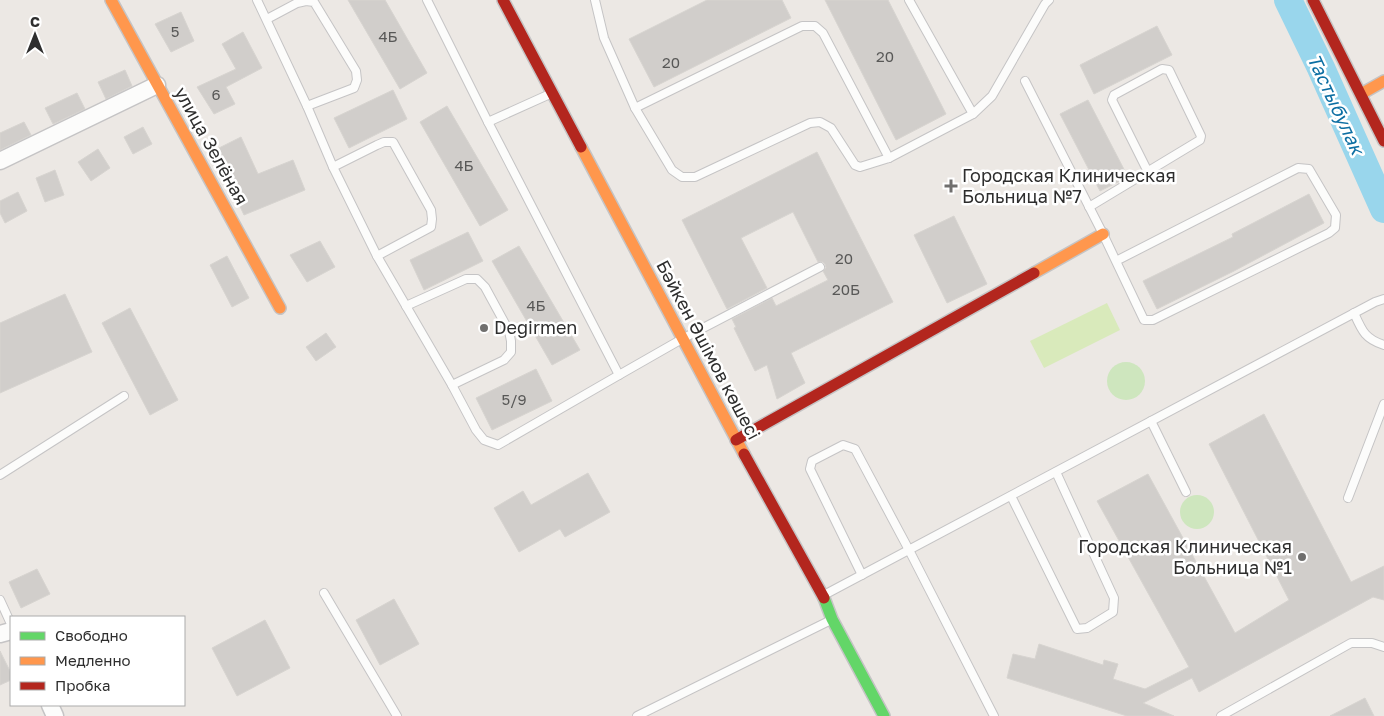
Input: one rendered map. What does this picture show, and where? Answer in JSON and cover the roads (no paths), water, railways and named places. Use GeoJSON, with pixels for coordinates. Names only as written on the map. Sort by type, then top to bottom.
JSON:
{"type":"FeatureCollection","features":[{"type":"Feature","properties":{"kind":"street","name":"улица Зелёная"},"geometry":{"type":"LineString","coordinates":[[111,0],[280,308]]}},
{"type":"Feature","properties":{"kind":"street","name":"Бәйкен Әшімов көшесі"},"geometry":{"type":"LineString","coordinates":[[503,0],[736,440],[823,596],[832,619],[884,716]]}},
{"type":"Feature","properties":{"kind":"street"},"geometry":{"type":"LineString","coordinates":[[1313,0],[1384,141]]}},
{"type":"Feature","properties":{"kind":"street"},"geometry":{"type":"LineString","coordinates":[[1361,94],[1384,81]]}},
{"type":"Feature","properties":{"kind":"street"},"geometry":{"type":"LineString","coordinates":[[0,161],[157,85]]}},
{"type":"Feature","properties":{"kind":"street"},"geometry":{"type":"LineString","coordinates":[[736,440],[1103,234]]}},
{"type":"Feature","properties":{"kind":"lane"},"geometry":{"type":"LineString","coordinates":[[257,0],[307,106],[333,167],[377,256],[476,430],[484,440],[498,445],[682,339],[820,267]]}},
{"type":"Feature","properties":{"kind":"lane"},"geometry":{"type":"LineString","coordinates":[[427,0],[619,375]]}},
{"type":"Feature","properties":{"kind":"lane"},"geometry":{"type":"LineString","coordinates":[[595,0],[604,38],[635,108],[672,170],[682,177],[695,177],[810,123],[820,122],[831,128],[855,165],[860,167],[889,158],[973,114],[992,96],[1049,0]]}},
{"type":"Feature","properties":{"kind":"lane"},"geometry":{"type":"LineString","coordinates":[[908,0],[973,114]]}},
{"type":"Feature","properties":{"kind":"lane"},"geometry":{"type":"LineString","coordinates":[[267,19],[297,3],[314,2],[356,72],[357,80],[354,88],[307,106]]}},
{"type":"Feature","properties":{"kind":"lane"},"geometry":{"type":"LineString","coordinates":[[635,108],[802,26],[815,26],[823,33],[889,158]]}},
{"type":"Feature","properties":{"kind":"lane"},"geometry":{"type":"LineString","coordinates":[[1089,207],[1148,172],[1200,140],[1201,136],[1169,70],[1162,70],[1114,95],[1112,100],[1148,172]]}},
{"type":"Feature","properties":{"kind":"lane"},"geometry":{"type":"LineString","coordinates":[[1025,82],[1103,234],[1144,320],[1154,320],[1329,233],[1335,228],[1336,215],[1309,169],[1298,168],[1116,261]]}},
{"type":"Feature","properties":{"kind":"lane"},"geometry":{"type":"LineString","coordinates":[[488,122],[552,92]]}},
{"type":"Feature","properties":{"kind":"lane"},"geometry":{"type":"LineString","coordinates":[[333,167],[384,142],[393,142],[431,210],[431,227],[377,256]]}},
{"type":"Feature","properties":{"kind":"lane"},"geometry":{"type":"LineString","coordinates":[[406,306],[466,279],[478,280],[485,287],[509,331],[511,352],[504,360],[452,385]]}},
{"type":"Feature","properties":{"kind":"lane"},"geometry":{"type":"LineString","coordinates":[[823,596],[1354,313],[1384,299]]}},
{"type":"Feature","properties":{"kind":"lane"},"geometry":{"type":"LineString","coordinates":[[1354,313],[1362,332],[1373,342],[1384,345]]}},
{"type":"Feature","properties":{"kind":"lane"},"geometry":{"type":"LineString","coordinates":[[0,474],[124,396]]}},
{"type":"Feature","properties":{"kind":"lane"},"geometry":{"type":"LineString","coordinates":[[1348,498],[1384,407]]}},
{"type":"Feature","properties":{"kind":"lane"},"geometry":{"type":"LineString","coordinates":[[1151,421],[1186,492]]}},
{"type":"Feature","properties":{"kind":"lane"},"geometry":{"type":"LineString","coordinates":[[862,575],[810,469],[812,461],[844,446],[855,449],[994,716]]}},
{"type":"Feature","properties":{"kind":"lane"},"geometry":{"type":"LineString","coordinates":[[1011,496],[1077,629],[1087,628],[1113,612],[1114,598],[1056,472]]}},
{"type":"Feature","properties":{"kind":"lane"},"geometry":{"type":"LineString","coordinates":[[324,593],[398,716]]}},
{"type":"Feature","properties":{"kind":"lane"},"geometry":{"type":"LineString","coordinates":[[0,600],[10,622]]}},
{"type":"Feature","properties":{"kind":"lane"},"geometry":{"type":"LineString","coordinates":[[637,716],[832,619]]}},
{"type":"Feature","properties":{"kind":"lane"},"geometry":{"type":"LineString","coordinates":[[1221,716],[1351,643],[1372,644],[1384,648]]}},
{"type":"Feature","properties":{"kind":"waterway","name":"Тастыбулак"},"geometry":{"type":"LineString","coordinates":[[1288,0],[1321,68],[1384,209]]}},
{"type":"Feature","properties":{"kind":"place","name":"Городская Клиническая Больница №7"},"geometry":{"type":"Point","coordinates":[951,186]}},
{"type":"Feature","properties":{"kind":"place","name":"Degirmen"},"geometry":{"type":"Point","coordinates":[484,328]}},
{"type":"Feature","properties":{"kind":"place","name":"Городская Клиническая Больница №1"},"geometry":{"type":"Point","coordinates":[1302,557]}}]}
